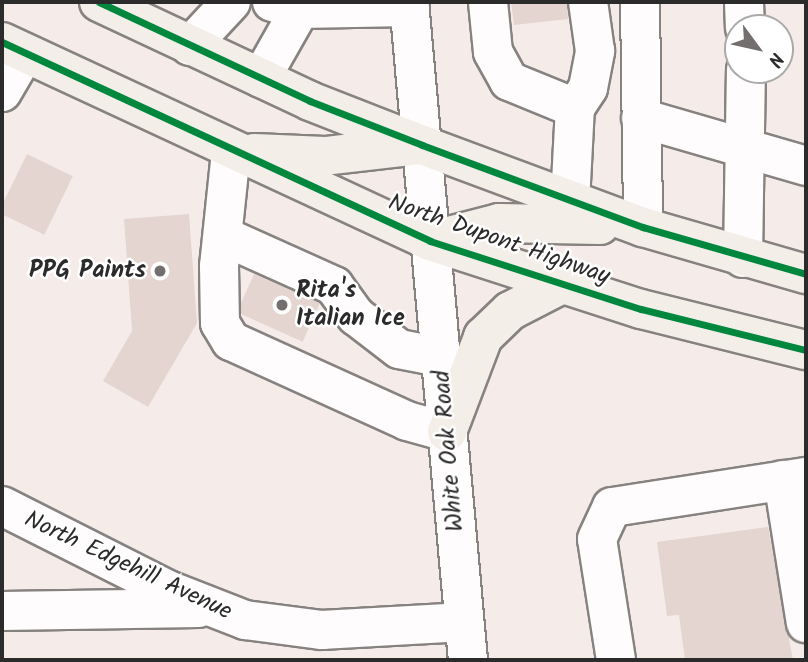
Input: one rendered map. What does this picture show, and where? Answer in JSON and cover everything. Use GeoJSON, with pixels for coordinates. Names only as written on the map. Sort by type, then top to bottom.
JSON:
{"type":"FeatureCollection","features":[{"type":"Feature","properties":{"kind":"highway"},"geometry":{"type":"LineString","coordinates":[[99,2],[261,78],[422,145],[570,202],[743,258],[806,274]]}},
{"type":"Feature","properties":{"kind":"highway","name":"North Dupont Highway"},"geometry":{"type":"LineString","coordinates":[[13,48],[231,152],[430,241],[562,284],[806,350]]}},
{"type":"Feature","properties":{"kind":"highway"},"geometry":{"type":"LineString","coordinates":[[231,152],[325,156],[422,145]]}},
{"type":"Feature","properties":{"kind":"highway"},"geometry":{"type":"LineString","coordinates":[[430,241],[499,223],[643,227]]}},
{"type":"Feature","properties":{"kind":"highway"},"geometry":{"type":"LineString","coordinates":[[447,432],[483,337],[510,311],[562,284]]}},
{"type":"Feature","properties":{"kind":"street"},"geometry":{"type":"LineString","coordinates":[[190,46],[231,2]]}},
{"type":"Feature","properties":{"kind":"street"},"geometry":{"type":"LineString","coordinates":[[488,2],[493,52],[509,81],[575,108]]}},
{"type":"Feature","properties":{"kind":"street"},"geometry":{"type":"LineString","coordinates":[[570,202],[575,108],[589,88],[595,51],[588,2]]}},
{"type":"Feature","properties":{"kind":"street"},"geometry":{"type":"LineString","coordinates":[[640,2],[643,227]]}},
{"type":"Feature","properties":{"kind":"street"},"geometry":{"type":"LineString","coordinates":[[261,78],[292,4],[410,4]]}},
{"type":"Feature","properties":{"kind":"street","name":"White Oak Road"},"geometry":{"type":"LineString","coordinates":[[410,4],[468,660]]}},
{"type":"Feature","properties":{"kind":"street"},"geometry":{"type":"LineString","coordinates":[[2,92],[13,48]]}},
{"type":"Feature","properties":{"kind":"street"},"geometry":{"type":"LineString","coordinates":[[743,258],[748,151],[746,84]]}},
{"type":"Feature","properties":{"kind":"street"},"geometry":{"type":"LineString","coordinates":[[641,118],[806,166]]}},
{"type":"Feature","properties":{"kind":"street"},"geometry":{"type":"LineString","coordinates":[[231,152],[223,236],[220,323],[231,341],[407,421],[447,432]]}},
{"type":"Feature","properties":{"kind":"street"},"geometry":{"type":"LineString","coordinates":[[223,236],[334,286],[356,316],[399,349],[440,357]]}},
{"type":"Feature","properties":{"kind":"street"},"geometry":{"type":"LineString","coordinates":[[616,660],[597,539],[612,507],[795,479],[806,623]]}},
{"type":"Feature","properties":{"kind":"street","name":"North Edgehill Avenue"},"geometry":{"type":"LineString","coordinates":[[2,506],[208,608],[322,630],[464,622]]}},
{"type":"Feature","properties":{"kind":"street"},"geometry":{"type":"LineString","coordinates":[[2,611],[208,608]]}},
{"type":"Feature","properties":{"kind":"building"},"geometry":{"type":"Polygon","coordinates":[[[511,2],[567,2],[568,19],[514,25],[511,2]]]}},
{"type":"Feature","properties":{"kind":"building"},"geometry":{"type":"Polygon","coordinates":[[[27,154],[73,176],[44,235],[2,214],[2,205],[27,154]]]}},
{"type":"Feature","properties":{"kind":"building","name":"PPG Paints"},"geometry":{"type":"Polygon","coordinates":[[[189,214],[197,323],[148,407],[103,381],[132,331],[124,219],[189,214]]]}},
{"type":"Feature","properties":{"kind":"building","name":"Rita's Italian Ice"},"geometry":{"type":"Polygon","coordinates":[[[254,274],[320,303],[303,342],[237,312],[254,274]]]}},
{"type":"Feature","properties":{"kind":"building"},"geometry":{"type":"Polygon","coordinates":[[[768,527],[793,660],[685,660],[679,615],[667,616],[657,542],[768,527]]]}},
{"type":"Feature","properties":{"kind":"cycle path"},"geometry":{"type":"LineString","coordinates":[[99,2],[310,101],[422,145],[643,227],[806,274]]}},
{"type":"Feature","properties":{"kind":"cycle path"},"geometry":{"type":"LineString","coordinates":[[2,42],[430,241],[641,309],[806,350]]}},
{"type":"Feature","properties":{"kind":"place","name":"PPG Paints"},"geometry":{"type":"Point","coordinates":[160,271]}},
{"type":"Feature","properties":{"kind":"place","name":"Rita's Italian Ice"},"geometry":{"type":"Point","coordinates":[282,305]}}]}
